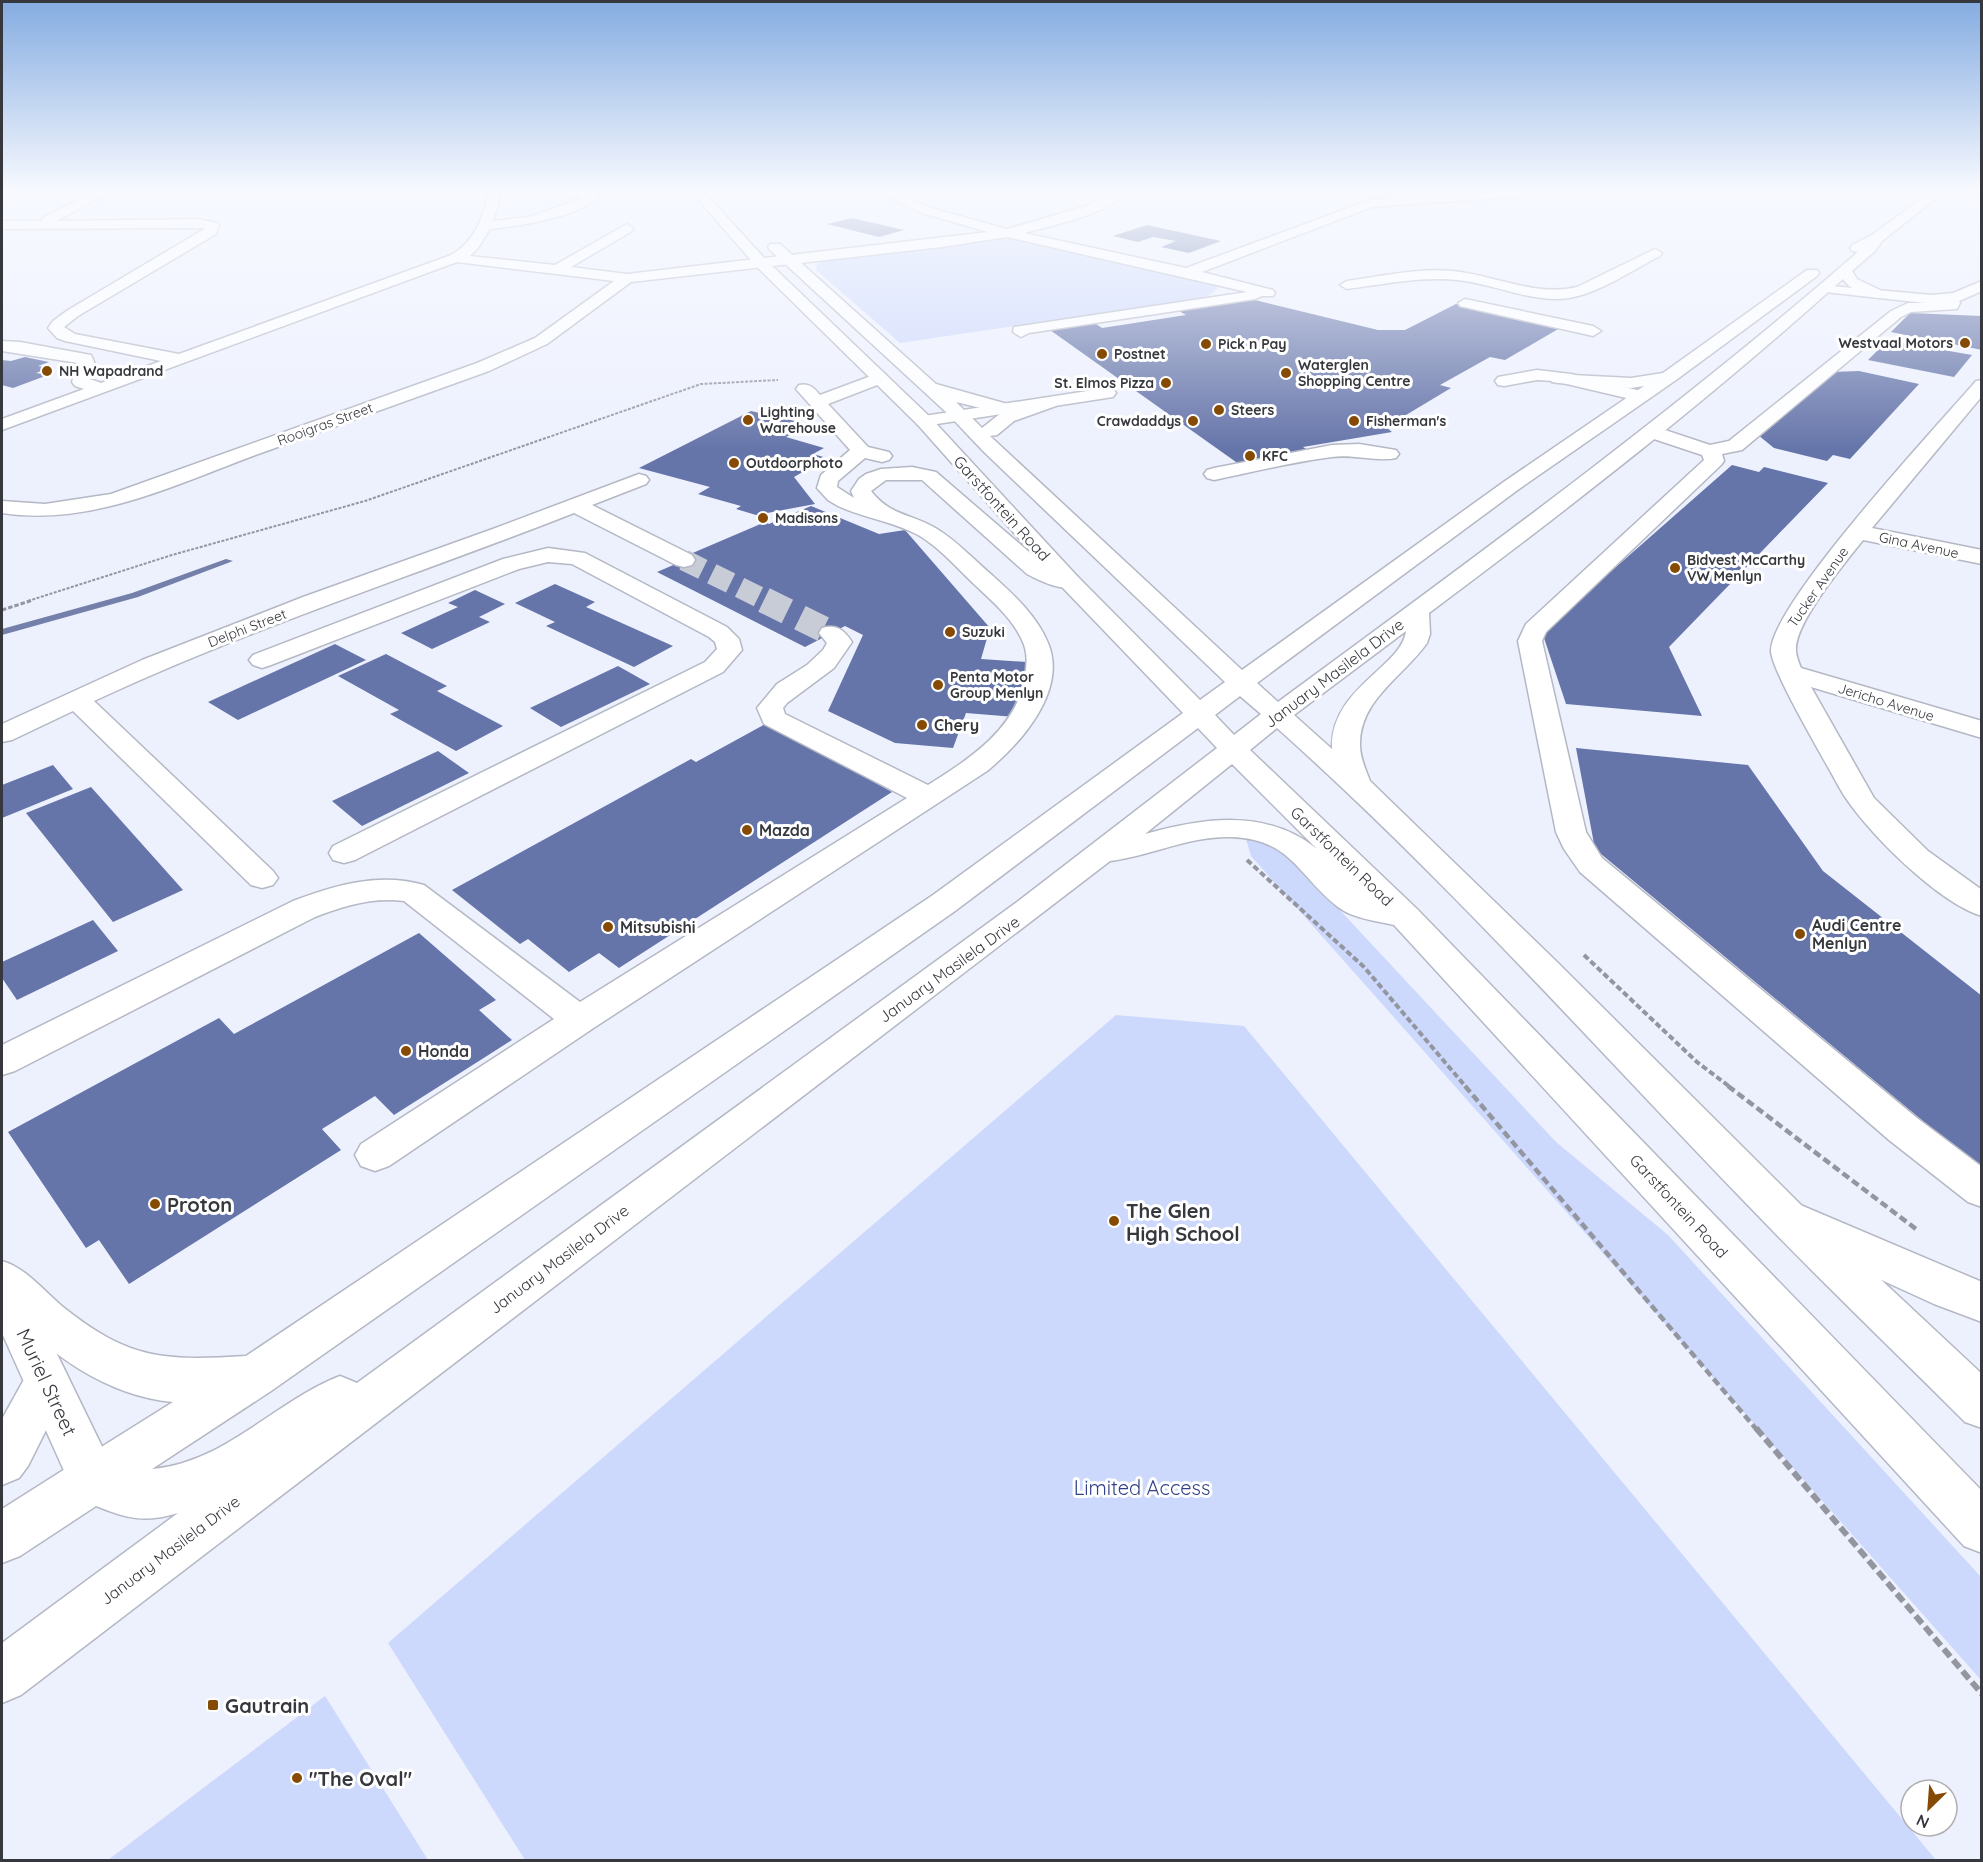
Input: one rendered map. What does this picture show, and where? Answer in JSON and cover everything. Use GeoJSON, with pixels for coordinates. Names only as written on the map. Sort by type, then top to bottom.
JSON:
{"type":"FeatureCollection","features":[{"type":"Feature","properties":{"kind":"main road"},"geometry":{"type":"LineString","coordinates":[[134,277],[57,324],[57,331],[66,336],[178,359]]}},
{"type":"Feature","properties":{"kind":"main road"},"geometry":{"type":"LineString","coordinates":[[2,425],[404,277]]}},
{"type":"Feature","properties":{"kind":"main road"},"geometry":{"type":"LineString","coordinates":[[616,277],[637,277]]}},
{"type":"Feature","properties":{"kind":"main road","name":"Garstfontein Road"},"geometry":{"type":"LineString","coordinates":[[775,277],[924,421],[1070,582],[1233,749],[1405,917],[1982,1528]]}},
{"type":"Feature","properties":{"kind":"main road","name":"Garstfontein Road"},"geometry":{"type":"LineString","coordinates":[[807,277],[960,416],[991,448],[1241,683],[1356,784],[1544,969],[1785,1216],[1982,1406]]}},
{"type":"Feature","properties":{"kind":"main road"},"geometry":{"type":"LineString","coordinates":[[1021,332],[1020,330],[1268,293],[1206,277]]}},
{"type":"Feature","properties":{"kind":"main road"},"geometry":{"type":"LineString","coordinates":[[1347,285],[1424,277]]}},
{"type":"Feature","properties":{"kind":"main road"},"geometry":{"type":"LineString","coordinates":[[1466,277],[1549,293],[1569,294],[1608,277]]}},
{"type":"Feature","properties":{"kind":"main road","name":"January Masilela Drive"},"geometry":{"type":"LineString","coordinates":[[2,1538],[92,1478],[255,1376],[944,903],[1512,485],[1785,293],[1813,277]]}},
{"type":"Feature","properties":{"kind":"main road"},"geometry":{"type":"LineString","coordinates":[[1826,288],[1828,277]]}},
{"type":"Feature","properties":{"kind":"main road","name":"January Masilela Drive"},"geometry":{"type":"LineString","coordinates":[[2,1676],[1028,910],[1277,715],[1652,432],[1826,288],[1828,277]]}},
{"type":"Feature","properties":{"kind":"main road"},"geometry":{"type":"LineString","coordinates":[[1844,277],[1877,294]]}},
{"type":"Feature","properties":{"kind":"main road","name":"Rooigras Street"},"geometry":{"type":"LineString","coordinates":[[2,507],[25,510],[61,509],[118,498],[483,367],[541,341],[627,278]]}},
{"type":"Feature","properties":{"kind":"main road"},"geometry":{"type":"LineString","coordinates":[[1223,299],[1233,291],[1233,284]]}},
{"type":"Feature","properties":{"kind":"main road"},"geometry":{"type":"LineString","coordinates":[[1785,293],[1826,288],[1946,299],[1964,294],[1982,285]]}},
{"type":"Feature","properties":{"kind":"main road"},"geometry":{"type":"LineString","coordinates":[[1709,451],[1736,446],[1896,314],[1908,308],[1952,306],[1953,303],[1946,299]]}},
{"type":"Feature","properties":{"kind":"main road"},"geometry":{"type":"LineString","coordinates":[[1465,303],[1593,331]]}},
{"type":"Feature","properties":{"kind":"main road"},"geometry":{"type":"LineString","coordinates":[[31,348],[66,336]]}},
{"type":"Feature","properties":{"kind":"main road"},"geometry":{"type":"LineString","coordinates":[[2,345],[31,348],[85,360],[87,364],[81,382],[100,388]]}},
{"type":"Feature","properties":{"kind":"main road"},"geometry":{"type":"LineString","coordinates":[[1531,375],[1548,360]]}},
{"type":"Feature","properties":{"kind":"main road"},"geometry":{"type":"LineString","coordinates":[[1504,381],[1531,375],[1631,383],[1649,382],[1670,376]]}},
{"type":"Feature","properties":{"kind":"main road"},"geometry":{"type":"LineString","coordinates":[[879,378],[811,396],[861,451],[922,465],[930,469],[935,480]]}},
{"type":"Feature","properties":{"kind":"main road"},"geometry":{"type":"LineString","coordinates":[[1561,378],[1639,396],[1676,393],[1712,381]]}},
{"type":"Feature","properties":{"kind":"main road"},"geometry":{"type":"LineString","coordinates":[[1561,378],[1599,391],[1609,400],[1607,409],[1586,433]]}},
{"type":"Feature","properties":{"kind":"main road"},"geometry":{"type":"LineString","coordinates":[[922,382],[966,400],[1005,409]]}},
{"type":"Feature","properties":{"kind":"main road","name":"Tucker Avenue"},"geometry":{"type":"LineString","coordinates":[[1982,385],[1960,425],[1857,532],[1798,611],[1786,631],[1782,648],[1791,673],[1862,802],[1915,857],[1982,904]]}},
{"type":"Feature","properties":{"kind":"main road"},"geometry":{"type":"LineString","coordinates":[[924,421],[1107,393]]}},
{"type":"Feature","properties":{"kind":"main road"},"geometry":{"type":"LineString","coordinates":[[991,448],[988,434],[993,427],[1014,415],[1050,402]]}},
{"type":"Feature","properties":{"kind":"main road"},"geometry":{"type":"LineString","coordinates":[[1601,448],[1629,430],[1652,432],[1709,451],[1714,461],[1532,634],[1531,651],[1571,832],[1578,849],[1591,865],[1903,1129],[1982,1190]]}},
{"type":"Feature","properties":{"kind":"main road"},"geometry":{"type":"LineString","coordinates":[[1214,474],[1332,451],[1359,450],[1389,454]]}},
{"type":"Feature","properties":{"kind":"main road"},"geometry":{"type":"LineString","coordinates":[[375,1155],[579,1020],[964,775],[996,750],[1024,719],[1033,700],[1039,654],[1035,641],[1021,617],[963,561],[919,528],[843,500],[827,488],[826,482],[830,475],[861,451]]}},
{"type":"Feature","properties":{"kind":"main road"},"geometry":{"type":"LineString","coordinates":[[888,516],[863,496],[861,491],[868,481],[888,474],[905,472],[921,474],[935,480],[1035,569],[1049,577],[1070,582]]}},
{"type":"Feature","properties":{"kind":"main road"},"geometry":{"type":"LineString","coordinates":[[1512,485],[1544,481],[1558,476]]}},
{"type":"Feature","properties":{"kind":"main road","name":"Delphi Street"},"geometry":{"type":"LineString","coordinates":[[2,734],[151,665],[311,602],[498,536],[639,480]]}},
{"type":"Feature","properties":{"kind":"main road"},"geometry":{"type":"LineString","coordinates":[[575,505],[684,560]]}},
{"type":"Feature","properties":{"kind":"main road","name":"Gina Avenue"},"geometry":{"type":"LineString","coordinates":[[1857,532],[1982,557]]}},
{"type":"Feature","properties":{"kind":"main road"},"geometry":{"type":"LineString","coordinates":[[262,660],[351,628],[511,564],[537,556],[556,554],[577,558],[718,632],[727,639],[730,650],[714,667],[344,853]]}},
{"type":"Feature","properties":{"kind":"main road"},"geometry":{"type":"LineString","coordinates":[[311,602],[351,628]]}},
{"type":"Feature","properties":{"kind":"main road"},"geometry":{"type":"LineString","coordinates":[[1356,784],[1346,746],[1347,728],[1356,710],[1415,643],[1418,634],[1417,611]]}},
{"type":"Feature","properties":{"kind":"main road"},"geometry":{"type":"LineString","coordinates":[[831,633],[840,642],[836,653],[816,672],[777,695],[770,708],[773,717],[928,797]]}},
{"type":"Feature","properties":{"kind":"main road","name":"Jericho Avenue"},"geometry":{"type":"LineString","coordinates":[[1791,673],[1982,730]]}},
{"type":"Feature","properties":{"kind":"main road"},"geometry":{"type":"LineString","coordinates":[[76,699],[262,878]]}},
{"type":"Feature","properties":{"kind":"main road"},"geometry":{"type":"LineString","coordinates":[[1099,854],[1200,829],[1251,830],[1286,842],[1305,855],[1351,901],[1405,917]]}},
{"type":"Feature","properties":{"kind":"main road"},"geometry":{"type":"LineString","coordinates":[[2,1062],[282,919],[328,899],[364,891],[394,888],[413,892],[579,1020]]}},
{"type":"Feature","properties":{"kind":"main road"},"geometry":{"type":"LineString","coordinates":[[1785,1216],[1949,1290],[1982,1302]]}},
{"type":"Feature","properties":{"kind":"main road"},"geometry":{"type":"LineString","coordinates":[[92,1478],[124,1493],[139,1495],[167,1493],[196,1485],[243,1459],[543,1271]]}},
{"type":"Feature","properties":{"kind":"main road"},"geometry":{"type":"LineString","coordinates":[[2,1280],[61,1333],[87,1352],[116,1366],[160,1379],[200,1380],[255,1376]]}},
{"type":"Feature","properties":{"kind":"main road","name":"Muriel Street"},"geometry":{"type":"LineString","coordinates":[[2,1286],[92,1478]]}},
{"type":"Feature","properties":{"kind":"main road"},"geometry":{"type":"LineString","coordinates":[[2,1461],[47,1383]]}},
{"type":"Feature","properties":{"kind":"path"},"geometry":{"type":"LineString","coordinates":[[2,610],[172,555],[364,501],[701,384],[787,380]]}},
{"type":"Feature","properties":{"kind":"path"},"geometry":{"type":"LineString","coordinates":[[1233,828],[1249,864],[1364,966],[1982,1694]]}},
{"type":"Feature","properties":{"kind":"path"},"geometry":{"type":"LineString","coordinates":[[1576,948],[1697,1062],[1923,1234]]}},
{"type":"Feature","properties":{"kind":"green space"},"geometry":{"type":"Polygon","coordinates":[[[824,277],[1192,277],[1211,281],[1218,288],[1205,298],[900,343],[824,277]]]}},
{"type":"Feature","properties":{"kind":"green space"},"geometry":{"type":"Polygon","coordinates":[[[1246,839],[1282,848],[1556,1142],[1668,1235],[1981,1577],[1981,1680],[1251,856],[1246,839]]]}},
{"type":"Feature","properties":{"kind":"green space","name":"Limited Access"},"geometry":{"type":"Polygon","coordinates":[[[1116,1015],[1244,1026],[1899,1815],[1899,1838],[1918,1838],[1936,1860],[525,1860],[388,1643],[1116,1015]]]}},
{"type":"Feature","properties":{"kind":"green space","name":"\"The Oval\""},"geometry":{"type":"Polygon","coordinates":[[[325,1696],[428,1860],[108,1860],[325,1696]]]}},
{"type":"Feature","properties":{"kind":"building","name":"Waterglen Shopping Centre"},"geometry":{"type":"Polygon","coordinates":[[[1255,300],[1378,330],[1405,330],[1456,304],[1560,328],[1505,360],[1490,357],[1440,385],[1451,388],[1386,427],[1392,432],[1303,447],[1314,454],[1243,467],[1050,330],[1096,324],[1102,328],[1186,315],[1179,311],[1255,300]]]}},
{"type":"Feature","properties":{"kind":"building","name":"Westvaal Motors"},"geometry":{"type":"Polygon","coordinates":[[[1910,313],[1982,316],[1982,350],[1938,341],[1932,348],[1972,355],[1954,377],[1868,360],[1888,340],[1919,346],[1925,339],[1891,332],[1910,313]]]}},
{"type":"Feature","properties":{"kind":"building"},"geometry":{"type":"Polygon","coordinates":[[[25,357],[49,362],[38,366],[49,368],[36,373],[48,375],[13,388],[2,385],[2,360],[11,361],[25,357]]]}},
{"type":"Feature","properties":{"kind":"building"},"geometry":{"type":"Polygon","coordinates":[[[1859,371],[1919,384],[1850,459],[1833,455],[1827,461],[1774,448],[1758,435],[1831,372],[1859,371]]]}},
{"type":"Feature","properties":{"kind":"building","name":"Outdoorphoto"},"geometry":{"type":"Polygon","coordinates":[[[751,411],[795,421],[785,426],[798,430],[786,437],[824,448],[813,454],[827,458],[794,477],[815,504],[756,515],[736,509],[741,506],[698,494],[710,487],[639,468],[751,411]]]}},
{"type":"Feature","properties":{"kind":"building"},"geometry":{"type":"Polygon","coordinates":[[[1732,465],[1759,472],[1764,467],[1828,483],[1669,647],[1702,716],[1566,704],[1542,632],[1732,465]]]}},
{"type":"Feature","properties":{"kind":"building"},"geometry":{"type":"Polygon","coordinates":[[[811,506],[879,534],[905,530],[990,628],[981,659],[1027,662],[1015,717],[966,713],[953,748],[895,743],[828,711],[863,635],[845,626],[805,647],[657,572],[692,557],[688,555],[765,522],[769,524],[811,506]]]}},
{"type":"Feature","properties":{"kind":"building"},"geometry":{"type":"Polygon","coordinates":[[[555,584],[595,602],[586,607],[673,646],[634,667],[546,626],[555,622],[515,603],[555,584]]]}},
{"type":"Feature","properties":{"kind":"building"},"geometry":{"type":"Polygon","coordinates":[[[475,590],[505,604],[479,617],[490,622],[432,649],[401,633],[458,607],[448,603],[475,590]]]}},
{"type":"Feature","properties":{"kind":"building"},"geometry":{"type":"Polygon","coordinates":[[[335,644],[366,660],[238,720],[208,702],[335,644]]]}},
{"type":"Feature","properties":{"kind":"building"},"geometry":{"type":"Polygon","coordinates":[[[386,654],[447,686],[437,691],[503,726],[456,751],[390,714],[399,710],[338,676],[386,654]]]}},
{"type":"Feature","properties":{"kind":"building"},"geometry":{"type":"Polygon","coordinates":[[[618,666],[650,684],[561,727],[530,708],[618,666]]]}},
{"type":"Feature","properties":{"kind":"building"},"geometry":{"type":"Polygon","coordinates":[[[767,723],[892,792],[619,968],[599,953],[569,972],[528,939],[520,944],[452,890],[691,759],[696,762],[767,723]]]}},
{"type":"Feature","properties":{"kind":"building","name":"Audi Centre Menlyn"},"geometry":{"type":"Polygon","coordinates":[[[1576,748],[1748,765],[1823,871],[1982,996],[1982,1170],[1595,849],[1576,748]]]}},
{"type":"Feature","properties":{"kind":"building"},"geometry":{"type":"Polygon","coordinates":[[[438,751],[469,773],[362,826],[332,801],[438,751]]]}},
{"type":"Feature","properties":{"kind":"building"},"geometry":{"type":"Polygon","coordinates":[[[53,765],[73,789],[2,818],[2,785],[53,765]]]}},
{"type":"Feature","properties":{"kind":"building"},"geometry":{"type":"Polygon","coordinates":[[[91,787],[183,890],[113,922],[26,813],[91,787]]]}},
{"type":"Feature","properties":{"kind":"building"},"geometry":{"type":"Polygon","coordinates":[[[93,920],[118,951],[17,1000],[2,978],[2,962],[93,920]]]}},
{"type":"Feature","properties":{"kind":"building"},"geometry":{"type":"Polygon","coordinates":[[[419,933],[496,1000],[479,1010],[512,1040],[394,1115],[375,1096],[322,1129],[341,1150],[129,1284],[99,1240],[86,1248],[8,1132],[219,1018],[234,1034],[419,933]]]}},
{"type":"Feature","properties":{"kind":"waterway"},"geometry":{"type":"LineString","coordinates":[[2,632],[135,595],[229,561]]}},
{"type":"Feature","properties":{"kind":"tunnel"},"geometry":{"type":"LineString","coordinates":[[684,560],[767,601]]}},
{"type":"Feature","properties":{"kind":"tunnel"},"geometry":{"type":"LineString","coordinates":[[764,600],[831,633]]}},
{"type":"Feature","properties":{"kind":"place","name":"Westvaal Motors"},"geometry":{"type":"Point","coordinates":[1965,343]}},
{"type":"Feature","properties":{"kind":"place","name":"Pick n Pay"},"geometry":{"type":"Point","coordinates":[1206,344]}},
{"type":"Feature","properties":{"kind":"place","name":"Postnet"},"geometry":{"type":"Point","coordinates":[1102,354]}},
{"type":"Feature","properties":{"kind":"place","name":"NH Wapadrand"},"geometry":{"type":"Point","coordinates":[47,371]}},
{"type":"Feature","properties":{"kind":"place","name":"Waterglen Shopping Centre"},"geometry":{"type":"Point","coordinates":[1286,373]}},
{"type":"Feature","properties":{"kind":"place","name":"St. Elmos Pizza"},"geometry":{"type":"Point","coordinates":[1166,383]}},
{"type":"Feature","properties":{"kind":"place","name":"Steers"},"geometry":{"type":"Point","coordinates":[1219,410]}},
{"type":"Feature","properties":{"kind":"place","name":"Lighting Warehouse"},"geometry":{"type":"Point","coordinates":[748,420]}},
{"type":"Feature","properties":{"kind":"place","name":"Crawdaddys"},"geometry":{"type":"Point","coordinates":[1193,421]}},
{"type":"Feature","properties":{"kind":"place","name":"Fisherman's"},"geometry":{"type":"Point","coordinates":[1354,421]}},
{"type":"Feature","properties":{"kind":"place","name":"KFC"},"geometry":{"type":"Point","coordinates":[1250,456]}},
{"type":"Feature","properties":{"kind":"place","name":"Outdoorphoto"},"geometry":{"type":"Point","coordinates":[734,463]}},
{"type":"Feature","properties":{"kind":"place","name":"Madisons"},"geometry":{"type":"Point","coordinates":[763,518]}},
{"type":"Feature","properties":{"kind":"place","name":"Bidvest McCarthy VW Menlyn"},"geometry":{"type":"Point","coordinates":[1675,568]}},
{"type":"Feature","properties":{"kind":"place","name":"Suzuki"},"geometry":{"type":"Point","coordinates":[950,632]}},
{"type":"Feature","properties":{"kind":"place","name":"Penta Motor Group Menlyn"},"geometry":{"type":"Point","coordinates":[938,685]}},
{"type":"Feature","properties":{"kind":"place","name":"Chery"},"geometry":{"type":"Point","coordinates":[922,725]}},
{"type":"Feature","properties":{"kind":"place","name":"Mazda"},"geometry":{"type":"Point","coordinates":[747,830]}},
{"type":"Feature","properties":{"kind":"place","name":"Mitsubishi"},"geometry":{"type":"Point","coordinates":[608,927]}},
{"type":"Feature","properties":{"kind":"place","name":"Audi Centre Menlyn"},"geometry":{"type":"Point","coordinates":[1800,934]}},
{"type":"Feature","properties":{"kind":"place","name":"Honda"},"geometry":{"type":"Point","coordinates":[406,1051]}},
{"type":"Feature","properties":{"kind":"place","name":"Proton"},"geometry":{"type":"Point","coordinates":[155,1204]}},
{"type":"Feature","properties":{"kind":"place","name":"The Glen High School"},"geometry":{"type":"Point","coordinates":[1114,1221]}},
{"type":"Feature","properties":{"kind":"place","name":"Gautrain"},"geometry":{"type":"Point","coordinates":[213,1705]}},
{"type":"Feature","properties":{"kind":"place","name":"\"The Oval\""},"geometry":{"type":"Point","coordinates":[297,1778]}}]}
